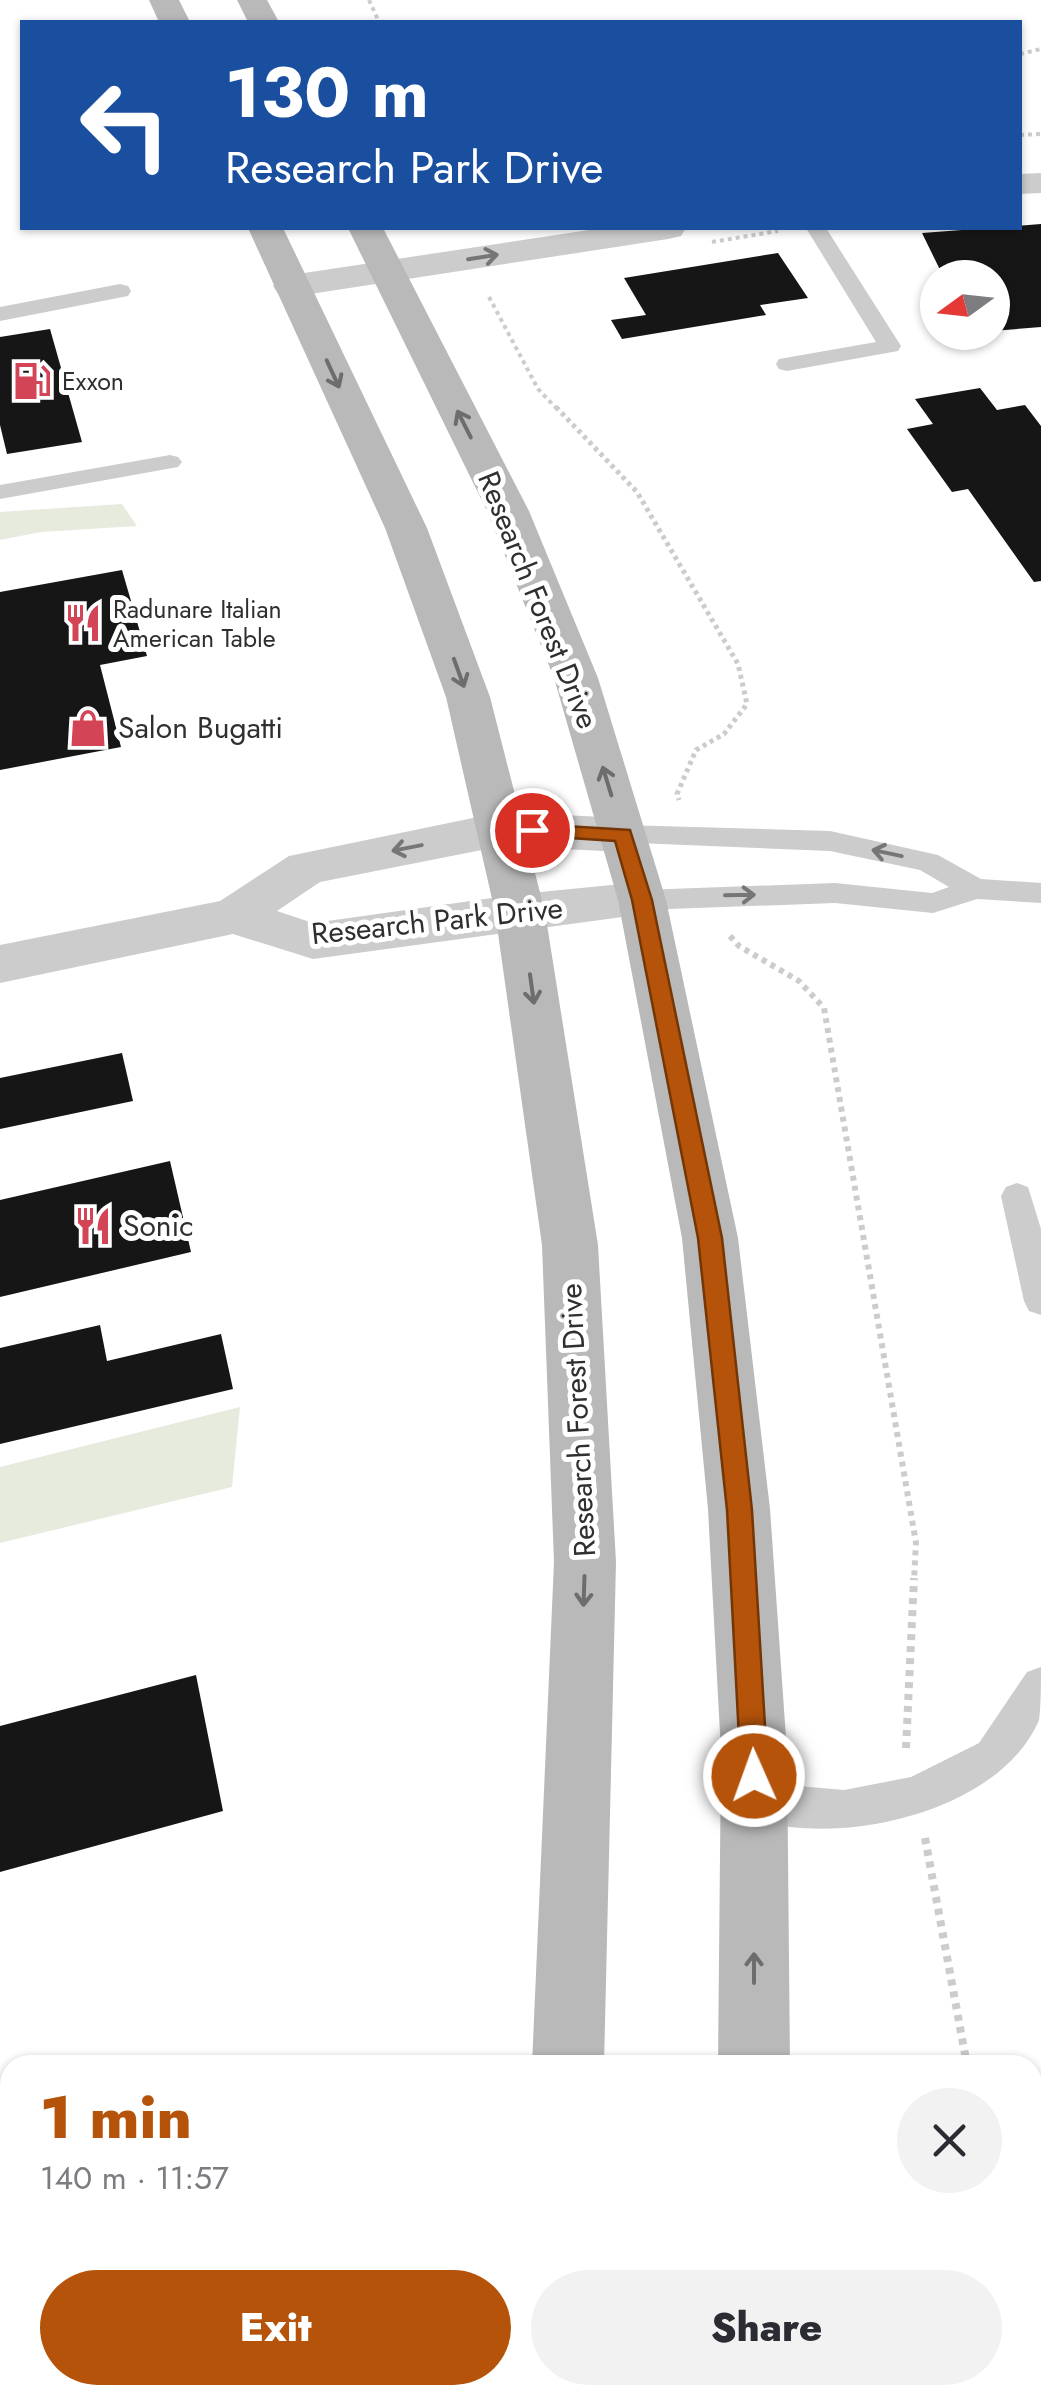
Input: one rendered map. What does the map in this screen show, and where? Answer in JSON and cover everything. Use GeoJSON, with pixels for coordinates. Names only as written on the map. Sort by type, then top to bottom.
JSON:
{"type":"FeatureCollection","features":[{"type":"Feature","properties":{"kind":"main road","name":"Research Forest Drive"},"geometry":{"type":"LineString","coordinates":[[380,242],[508,511],[576,678],[642,900],[710,1238],[739,1510],[754,1801],[754,2055]]}},
{"type":"Feature","properties":{"kind":"main road","name":"Research Forest Drive"},"geometry":{"type":"LineString","coordinates":[[295,251],[406,528],[468,697],[520,912],[570,1245],[584,1542],[568,2055]]}},
{"type":"Feature","properties":{"kind":"street"},"geometry":{"type":"LineString","coordinates":[[295,251],[380,242],[452,262],[655,230]]}},
{"type":"Feature","properties":{"kind":"street"},"geometry":{"type":"LineString","coordinates":[[295,251],[380,242]]}},
{"type":"Feature","properties":{"kind":"street","name":"Research Park Drive"},"geometry":{"type":"LineString","coordinates":[[0,964],[234,916],[306,868],[502,829],[623,835]]}},
{"type":"Feature","properties":{"kind":"street","name":"Research Park Drive"},"geometry":{"type":"LineString","coordinates":[[234,916],[312,941],[520,912],[642,900]]}},
{"type":"Feature","properties":{"kind":"lane"},"geometry":{"type":"LineString","coordinates":[[787,364],[890,346],[817,230]]}},
{"type":"Feature","properties":{"kind":"lane"},"geometry":{"type":"LineString","coordinates":[[0,314],[120,291]]}},
{"type":"Feature","properties":{"kind":"lane"},"geometry":{"type":"LineString","coordinates":[[0,492],[170,462]]}},
{"type":"Feature","properties":{"kind":"lane"},"geometry":{"type":"LineString","coordinates":[[623,835],[830,841],[928,862],[976,888]]}},
{"type":"Feature","properties":{"kind":"lane"},"geometry":{"type":"LineString","coordinates":[[642,900],[836,893],[933,903],[976,888],[1041,893]]}},
{"type":"Feature","properties":{"kind":"lane"},"geometry":{"type":"LineString","coordinates":[[1017,1196],[1041,1300]]}},
{"type":"Feature","properties":{"kind":"lane"},"geometry":{"type":"LineString","coordinates":[[754,1801],[844,1810],[916,1796],[993,1756],[1041,1684]]}},
{"type":"Feature","properties":{"kind":"path"},"geometry":{"type":"LineString","coordinates":[[452,262],[494,302],[538,389],[638,492],[738,664],[747,704],[724,734],[696,750],[677,794],[691,839]]}},
{"type":"Feature","properties":{"kind":"path"},"geometry":{"type":"LineString","coordinates":[[709,896],[716,920],[738,946],[799,980],[824,1008],[916,1543],[904,1742],[965,2055]]}},
{"type":"Feature","properties":{"kind":"shaded area"},"geometry":{"type":"Polygon","coordinates":[[[122,504],[137,526],[41,532],[0,540],[0,512],[122,504]]]}},
{"type":"Feature","properties":{"kind":"shaded area"},"geometry":{"type":"Polygon","coordinates":[[[240,1407],[232,1487],[0,1543],[0,1467],[240,1407]]]}},
{"type":"Feature","properties":{"kind":"building"},"geometry":{"type":"Polygon","coordinates":[[[1041,224],[1041,327],[1010,330],[1010,260],[935,260],[922,233],[1022,230],[1022,225],[1041,224]]]}},
{"type":"Feature","properties":{"kind":"building"},"geometry":{"type":"Polygon","coordinates":[[[778,253],[808,298],[760,305],[766,315],[622,339],[611,320],[646,315],[624,278],[778,253]]]}},
{"type":"Feature","properties":{"kind":"building","name":"Exxon"},"geometry":{"type":"Polygon","coordinates":[[[50,329],[82,442],[7,454],[0,425],[0,337],[50,329]]]}},
{"type":"Feature","properties":{"kind":"building"},"geometry":{"type":"Polygon","coordinates":[[[980,388],[997,410],[1025,405],[1041,426],[1041,581],[1034,582],[968,489],[952,492],[907,429],[933,424],[915,399],[980,388]]]}},
{"type":"Feature","properties":{"kind":"building"},"geometry":{"type":"Polygon","coordinates":[[[122,570],[147,656],[100,665],[121,747],[0,770],[0,592],[122,570]]]}},
{"type":"Feature","properties":{"kind":"building"},"geometry":{"type":"Polygon","coordinates":[[[122,1053],[133,1101],[0,1129],[0,1078],[122,1053]]]}},
{"type":"Feature","properties":{"kind":"building","name":"Sonic"},"geometry":{"type":"Polygon","coordinates":[[[170,1161],[191,1252],[0,1297],[0,1200],[170,1161]]]}},
{"type":"Feature","properties":{"kind":"building"},"geometry":{"type":"Polygon","coordinates":[[[100,1325],[107,1361],[221,1334],[233,1389],[0,1444],[0,1348],[100,1325]]]}},
{"type":"Feature","properties":{"kind":"building"},"geometry":{"type":"Polygon","coordinates":[[[196,1675],[223,1811],[0,1872],[0,1726],[196,1675]]]}},
{"type":"Feature","properties":{"kind":"place","name":"Exxon"},"geometry":{"type":"Point","coordinates":[32,381]}},
{"type":"Feature","properties":{"kind":"place","name":"Radunare Italian American Table"},"geometry":{"type":"Point","coordinates":[83,623]}},
{"type":"Feature","properties":{"kind":"place","name":"Salon Bugatti"},"geometry":{"type":"Point","coordinates":[88,728]}},
{"type":"Feature","properties":{"kind":"place","name":"Sonic"},"geometry":{"type":"Point","coordinates":[93,1226]}},
{"type":"Feature","properties":{"kind":"route"},"geometry":{"type":"LineString","coordinates":[[532,830],[623,835],[642,900],[710,1238],[739,1510],[754,1776]]}}]}
